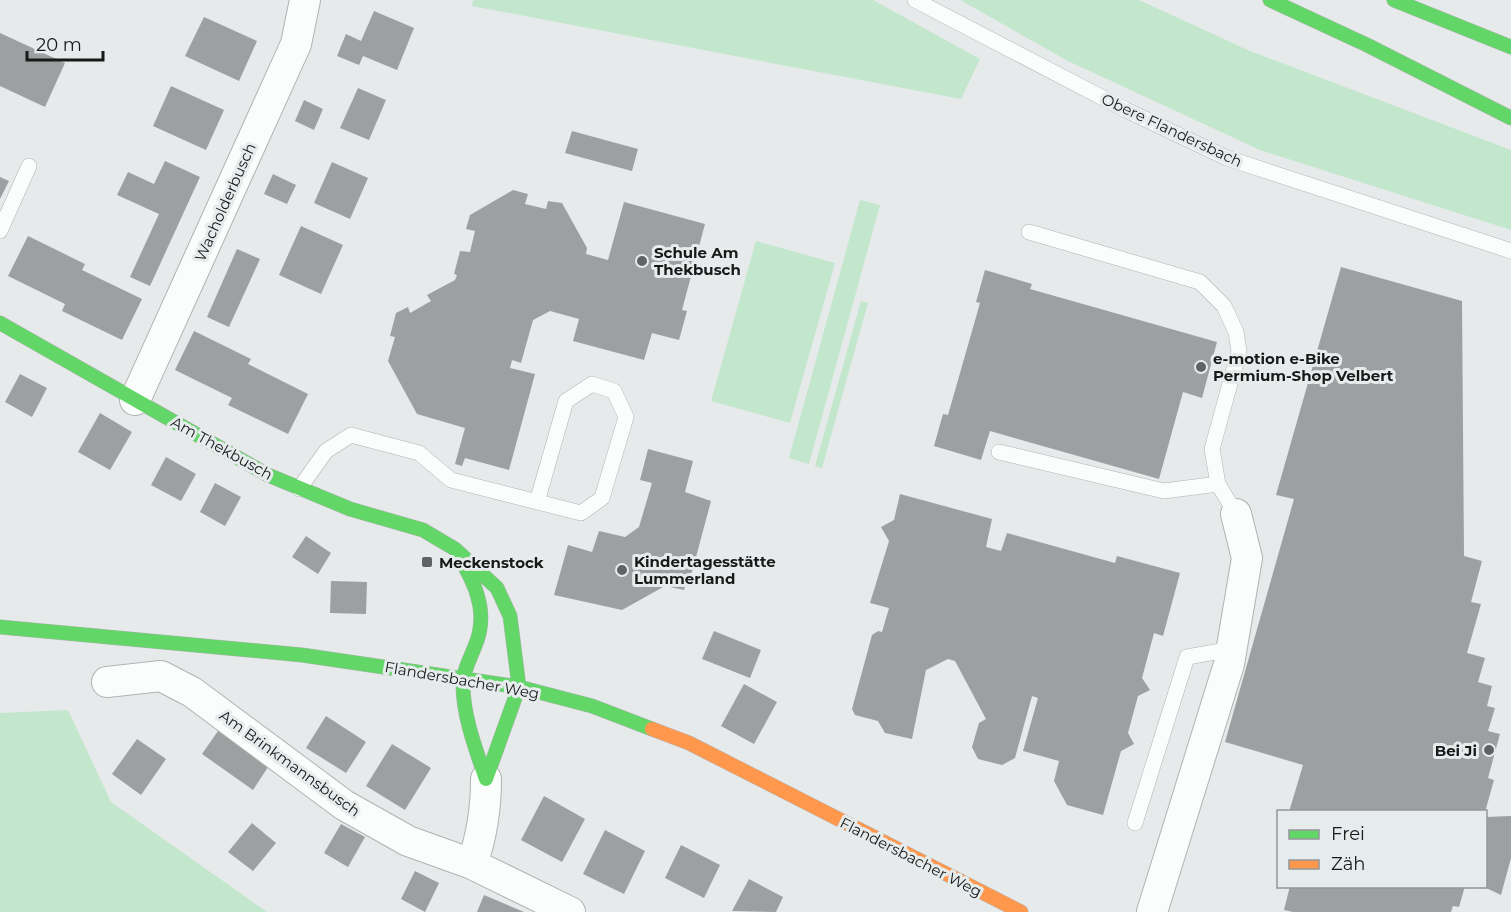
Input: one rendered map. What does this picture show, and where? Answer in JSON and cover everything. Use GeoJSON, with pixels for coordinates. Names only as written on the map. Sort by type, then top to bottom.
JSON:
{"type":"FeatureCollection","features":[{"type":"Feature","properties":{"kind":"main road"},"geometry":{"type":"LineString","coordinates":[[1270,0],[1367,45],[1511,118]]}},
{"type":"Feature","properties":{"kind":"main road"},"geometry":{"type":"LineString","coordinates":[[1394,0],[1511,47]]}},
{"type":"Feature","properties":{"kind":"main road"},"geometry":{"type":"LineString","coordinates":[[1367,45],[1478,86]]}},
{"type":"Feature","properties":{"kind":"main road","name":"Am Thekbusch"},"geometry":{"type":"LineString","coordinates":[[0,323],[268,475],[350,509],[423,530],[455,549],[497,588],[510,616],[519,687]]}},
{"type":"Feature","properties":{"kind":"main road","name":"Am Thekbusch"},"geometry":{"type":"LineString","coordinates":[[455,549],[477,588],[482,613],[478,638],[463,678]]}},
{"type":"Feature","properties":{"kind":"main road","name":"Flandersbacher Weg"},"geometry":{"type":"LineString","coordinates":[[0,627],[302,656],[519,687],[592,706],[689,743],[1021,912]]}},
{"type":"Feature","properties":{"kind":"main road"},"geometry":{"type":"LineString","coordinates":[[463,678],[474,746],[486,779]]}},
{"type":"Feature","properties":{"kind":"main road"},"geometry":{"type":"LineString","coordinates":[[486,779],[519,687]]}},
{"type":"Feature","properties":{"kind":"street","name":"Wacholderbusch"},"geometry":{"type":"LineString","coordinates":[[135,400],[296,44],[305,0]]}},
{"type":"Feature","properties":{"kind":"street"},"geometry":{"type":"LineString","coordinates":[[1152,912],[1194,784],[1232,649],[1247,558],[1236,514]]}},
{"type":"Feature","properties":{"kind":"street","name":"Am Brinkmannsbusch"},"geometry":{"type":"LineString","coordinates":[[107,682],[161,676],[192,692],[259,739],[344,805],[408,841],[472,864],[570,912]]}},
{"type":"Feature","properties":{"kind":"street"},"geometry":{"type":"LineString","coordinates":[[472,864],[480,841],[486,805],[486,779]]}},
{"type":"Feature","properties":{"kind":"lane","name":"Obere Flandersbach"},"geometry":{"type":"LineString","coordinates":[[915,0],[1126,110],[1227,158],[1511,251]]}},
{"type":"Feature","properties":{"kind":"lane"},"geometry":{"type":"LineString","coordinates":[[0,231],[29,166]]}},
{"type":"Feature","properties":{"kind":"lane"},"geometry":{"type":"LineString","coordinates":[[1029,232],[1200,282],[1224,306],[1236,332],[1239,351],[1212,449],[1218,484],[1236,514]]}},
{"type":"Feature","properties":{"kind":"lane"},"geometry":{"type":"LineString","coordinates":[[299,489],[326,451],[351,435],[419,453],[451,480],[537,502],[581,513],[602,498],[626,417],[614,391],[592,384],[566,401],[537,502]]}},
{"type":"Feature","properties":{"kind":"lane"},"geometry":{"type":"LineString","coordinates":[[999,452],[1164,491],[1218,484]]}},
{"type":"Feature","properties":{"kind":"lane"},"geometry":{"type":"LineString","coordinates":[[1135,823],[1187,657],[1232,649]]}},
{"type":"Feature","properties":{"kind":"green space"},"geometry":{"type":"Polygon","coordinates":[[[473,0],[873,0],[980,59],[961,99],[472,6],[473,0]]]}},
{"type":"Feature","properties":{"kind":"green space"},"geometry":{"type":"Polygon","coordinates":[[[960,0],[1139,0],[1250,51],[1511,150],[1511,230],[1260,150],[1068,61],[960,0]]]}},
{"type":"Feature","properties":{"kind":"green space"},"geometry":{"type":"Polygon","coordinates":[[[860,200],[880,205],[809,464],[789,458],[860,200]]]}},
{"type":"Feature","properties":{"kind":"green space"},"geometry":{"type":"Polygon","coordinates":[[[756,241],[835,263],[790,423],[711,401],[756,241]]]}},
{"type":"Feature","properties":{"kind":"green space"},"geometry":{"type":"Polygon","coordinates":[[[861,301],[868,303],[822,468],[815,466],[861,301]]]}},
{"type":"Feature","properties":{"kind":"green space"},"geometry":{"type":"Polygon","coordinates":[[[68,710],[111,802],[267,912],[0,912],[0,713],[68,710]]]}},
{"type":"Feature","properties":{"kind":"building"},"geometry":{"type":"Polygon","coordinates":[[[374,11],[414,28],[397,70],[363,56],[359,65],[337,56],[346,34],[361,41],[374,11]]]}},
{"type":"Feature","properties":{"kind":"building"},"geometry":{"type":"Polygon","coordinates":[[[204,17],[257,41],[239,81],[185,56],[204,17]]]}},
{"type":"Feature","properties":{"kind":"building"},"geometry":{"type":"Polygon","coordinates":[[[0,33],[65,63],[45,107],[0,86],[0,33]]]}},
{"type":"Feature","properties":{"kind":"building"},"geometry":{"type":"Polygon","coordinates":[[[171,86],[224,110],[206,150],[153,126],[171,86]]]}},
{"type":"Feature","properties":{"kind":"building"},"geometry":{"type":"Polygon","coordinates":[[[358,88],[386,100],[369,140],[340,128],[358,88]]]}},
{"type":"Feature","properties":{"kind":"building"},"geometry":{"type":"Polygon","coordinates":[[[304,100],[323,109],[314,130],[295,121],[304,100]]]}},
{"type":"Feature","properties":{"kind":"building"},"geometry":{"type":"Polygon","coordinates":[[[572,131],[638,149],[632,171],[565,153],[572,131]]]}},
{"type":"Feature","properties":{"kind":"building"},"geometry":{"type":"Polygon","coordinates":[[[165,161],[200,177],[150,286],[130,277],[159,214],[117,195],[128,172],[154,184],[165,161]]]}},
{"type":"Feature","properties":{"kind":"building"},"geometry":{"type":"Polygon","coordinates":[[[332,162],[368,178],[350,219],[314,203],[332,162]]]}},
{"type":"Feature","properties":{"kind":"building"},"geometry":{"type":"Polygon","coordinates":[[[273,174],[296,185],[287,204],[264,194],[273,174]]]}},
{"type":"Feature","properties":{"kind":"building"},"geometry":{"type":"Polygon","coordinates":[[[0,177],[9,181],[0,199],[0,177]]]}},
{"type":"Feature","properties":{"kind":"building"},"geometry":{"type":"Polygon","coordinates":[[[513,190],[528,194],[525,204],[546,209],[548,201],[562,203],[587,248],[586,254],[608,260],[624,202],[705,224],[682,310],[687,311],[679,340],[652,333],[644,360],[573,341],[579,319],[550,311],[533,320],[521,363],[512,360],[510,368],[535,374],[509,470],[465,458],[462,466],[455,464],[465,428],[417,414],[388,361],[395,337],[390,336],[396,313],[408,307],[410,313],[431,301],[427,295],[455,280],[457,275],[454,274],[460,251],[470,252],[475,231],[466,229],[470,215],[513,190]]]}},
{"type":"Feature","properties":{"kind":"building"},"geometry":{"type":"Polygon","coordinates":[[[301,226],[343,245],[321,294],[279,275],[301,226]]]}},
{"type":"Feature","properties":{"kind":"building"},"geometry":{"type":"Polygon","coordinates":[[[28,236],[85,264],[82,270],[142,299],[122,340],[62,311],[65,304],[8,276],[28,236]]]}},
{"type":"Feature","properties":{"kind":"building"},"geometry":{"type":"Polygon","coordinates":[[[237,249],[260,259],[229,327],[207,317],[237,249]]]}},
{"type":"Feature","properties":{"kind":"building"},"geometry":{"type":"Polygon","coordinates":[[[1341,267],[1462,301],[1464,556],[1482,561],[1471,602],[1481,604],[1467,653],[1485,658],[1478,682],[1492,686],[1487,706],[1495,708],[1488,731],[1500,734],[1488,778],[1494,780],[1486,810],[1290,810],[1303,765],[1225,742],[1294,499],[1276,495],[1341,267]]]}},
{"type":"Feature","properties":{"kind":"building"},"geometry":{"type":"Polygon","coordinates":[[[985,270],[1032,284],[1030,289],[1217,342],[1202,398],[1183,392],[1159,479],[990,431],[981,460],[934,446],[943,414],[948,415],[980,303],[976,302],[985,270]]]}},
{"type":"Feature","properties":{"kind":"building"},"geometry":{"type":"Polygon","coordinates":[[[194,331],[251,359],[248,364],[308,394],[288,434],[228,405],[232,398],[175,370],[194,331]]]}},
{"type":"Feature","properties":{"kind":"building"},"geometry":{"type":"Polygon","coordinates":[[[20,374],[47,388],[32,417],[5,402],[20,374]]]}},
{"type":"Feature","properties":{"kind":"building"},"geometry":{"type":"Polygon","coordinates":[[[100,413],[132,432],[110,470],[78,452],[100,413]]]}},
{"type":"Feature","properties":{"kind":"building"},"geometry":{"type":"Polygon","coordinates":[[[648,449],[693,461],[685,492],[711,501],[692,572],[688,576],[684,590],[665,586],[622,610],[554,595],[568,545],[592,552],[599,531],[625,537],[639,527],[652,483],[640,480],[648,449]]]}},
{"type":"Feature","properties":{"kind":"building"},"geometry":{"type":"Polygon","coordinates":[[[166,457],[196,474],[181,501],[151,485],[166,457]]]}},
{"type":"Feature","properties":{"kind":"building"},"geometry":{"type":"Polygon","coordinates":[[[215,483],[241,497],[225,526],[200,512],[215,483]]]}},
{"type":"Feature","properties":{"kind":"building"},"geometry":{"type":"Polygon","coordinates":[[[900,494],[992,519],[986,547],[1001,551],[1007,533],[1115,563],[1117,556],[1180,573],[1163,636],[1154,633],[1142,678],[1150,690],[1138,696],[1128,733],[1134,744],[1121,751],[1103,815],[1067,805],[1054,781],[1059,761],[1023,751],[1038,698],[1032,696],[1015,758],[1002,765],[978,759],[972,747],[979,723],[986,719],[955,661],[948,659],[926,670],[912,739],[885,733],[878,721],[855,715],[852,709],[872,635],[878,631],[882,632],[889,608],[870,603],[889,541],[881,527],[894,520],[900,494]]]}},
{"type":"Feature","properties":{"kind":"building"},"geometry":{"type":"Polygon","coordinates":[[[306,536],[331,553],[318,574],[292,557],[306,536]]]}},
{"type":"Feature","properties":{"kind":"building"},"geometry":{"type":"Polygon","coordinates":[[[331,581],[367,582],[366,614],[330,613],[331,581]]]}},
{"type":"Feature","properties":{"kind":"building"},"geometry":{"type":"Polygon","coordinates":[[[714,631],[761,650],[750,678],[702,659],[714,631]]]}},
{"type":"Feature","properties":{"kind":"building"},"geometry":{"type":"Polygon","coordinates":[[[744,684],[777,702],[754,744],[721,726],[744,684]]]}},
{"type":"Feature","properties":{"kind":"building"},"geometry":{"type":"Polygon","coordinates":[[[326,716],[366,742],[346,773],[306,748],[326,716]]]}},
{"type":"Feature","properties":{"kind":"building"},"geometry":{"type":"Polygon","coordinates":[[[218,731],[268,767],[253,790],[202,754],[218,731]]]}},
{"type":"Feature","properties":{"kind":"building"},"geometry":{"type":"Polygon","coordinates":[[[137,739],[166,759],[141,795],[112,774],[137,739]]]}},
{"type":"Feature","properties":{"kind":"building"},"geometry":{"type":"Polygon","coordinates":[[[392,744],[431,768],[405,810],[366,786],[392,744]]]}},
{"type":"Feature","properties":{"kind":"building"},"geometry":{"type":"Polygon","coordinates":[[[544,796],[585,819],[562,862],[521,840],[544,796]]]}},
{"type":"Feature","properties":{"kind":"building"},"geometry":{"type":"Polygon","coordinates":[[[1511,816],[1511,858],[1501,895],[1486,888],[1487,817],[1511,816]]]}},
{"type":"Feature","properties":{"kind":"building"},"geometry":{"type":"Polygon","coordinates":[[[252,823],[276,843],[253,871],[228,852],[252,823]]]}},
{"type":"Feature","properties":{"kind":"building"},"geometry":{"type":"Polygon","coordinates":[[[341,824],[365,837],[348,867],[324,853],[341,824]]]}},
{"type":"Feature","properties":{"kind":"building"},"geometry":{"type":"Polygon","coordinates":[[[605,830],[645,851],[624,894],[583,874],[605,830]]]}},
{"type":"Feature","properties":{"kind":"building"},"geometry":{"type":"Polygon","coordinates":[[[681,845],[720,865],[704,898],[665,878],[681,845]]]}},
{"type":"Feature","properties":{"kind":"building"},"geometry":{"type":"Polygon","coordinates":[[[415,871],[439,883],[425,912],[401,899],[415,871]]]}},
{"type":"Feature","properties":{"kind":"building"},"geometry":{"type":"Polygon","coordinates":[[[749,879],[783,897],[776,912],[732,911],[749,879]]]}},
{"type":"Feature","properties":{"kind":"building"},"geometry":{"type":"Polygon","coordinates":[[[1290,888],[1464,888],[1459,907],[1453,906],[1451,912],[1293,912],[1284,910],[1290,888]]]}},
{"type":"Feature","properties":{"kind":"building"},"geometry":{"type":"Polygon","coordinates":[[[484,895],[524,912],[477,912],[484,895]]]}},
{"type":"Feature","properties":{"kind":"traffic: fast"},"geometry":{"type":"LineString","coordinates":[[1270,0],[1367,45],[1511,118]]}},
{"type":"Feature","properties":{"kind":"traffic: fast"},"geometry":{"type":"LineString","coordinates":[[1394,0],[1511,47]]}},
{"type":"Feature","properties":{"kind":"traffic: fast"},"geometry":{"type":"LineString","coordinates":[[0,323],[268,475],[350,509],[423,530],[455,549],[497,588],[510,616],[519,687]]}},
{"type":"Feature","properties":{"kind":"traffic: fast"},"geometry":{"type":"LineString","coordinates":[[465,567],[474,586],[481,615],[479,636],[464,675],[465,709],[486,779],[519,687]]}},
{"type":"Feature","properties":{"kind":"traffic: fast"},"geometry":{"type":"LineString","coordinates":[[0,627],[302,655],[519,687],[592,706],[652,729]]}},
{"type":"Feature","properties":{"kind":"traffic: slow"},"geometry":{"type":"LineString","coordinates":[[652,729],[689,743],[1021,912]]}},
{"type":"Feature","properties":{"kind":"place","name":"Schule Am Thekbusch"},"geometry":{"type":"Point","coordinates":[642,261]}},
{"type":"Feature","properties":{"kind":"place","name":"e-motion e-Bike Permium-Shop Velbert"},"geometry":{"type":"Point","coordinates":[1201,367]}},
{"type":"Feature","properties":{"kind":"place","name":"Meckenstock"},"geometry":{"type":"Point","coordinates":[427,562]}},
{"type":"Feature","properties":{"kind":"place","name":"Kindertagesstätte Lummerland"},"geometry":{"type":"Point","coordinates":[622,570]}},
{"type":"Feature","properties":{"kind":"place","name":"Bei Ji"},"geometry":{"type":"Point","coordinates":[1489,750]}}]}
